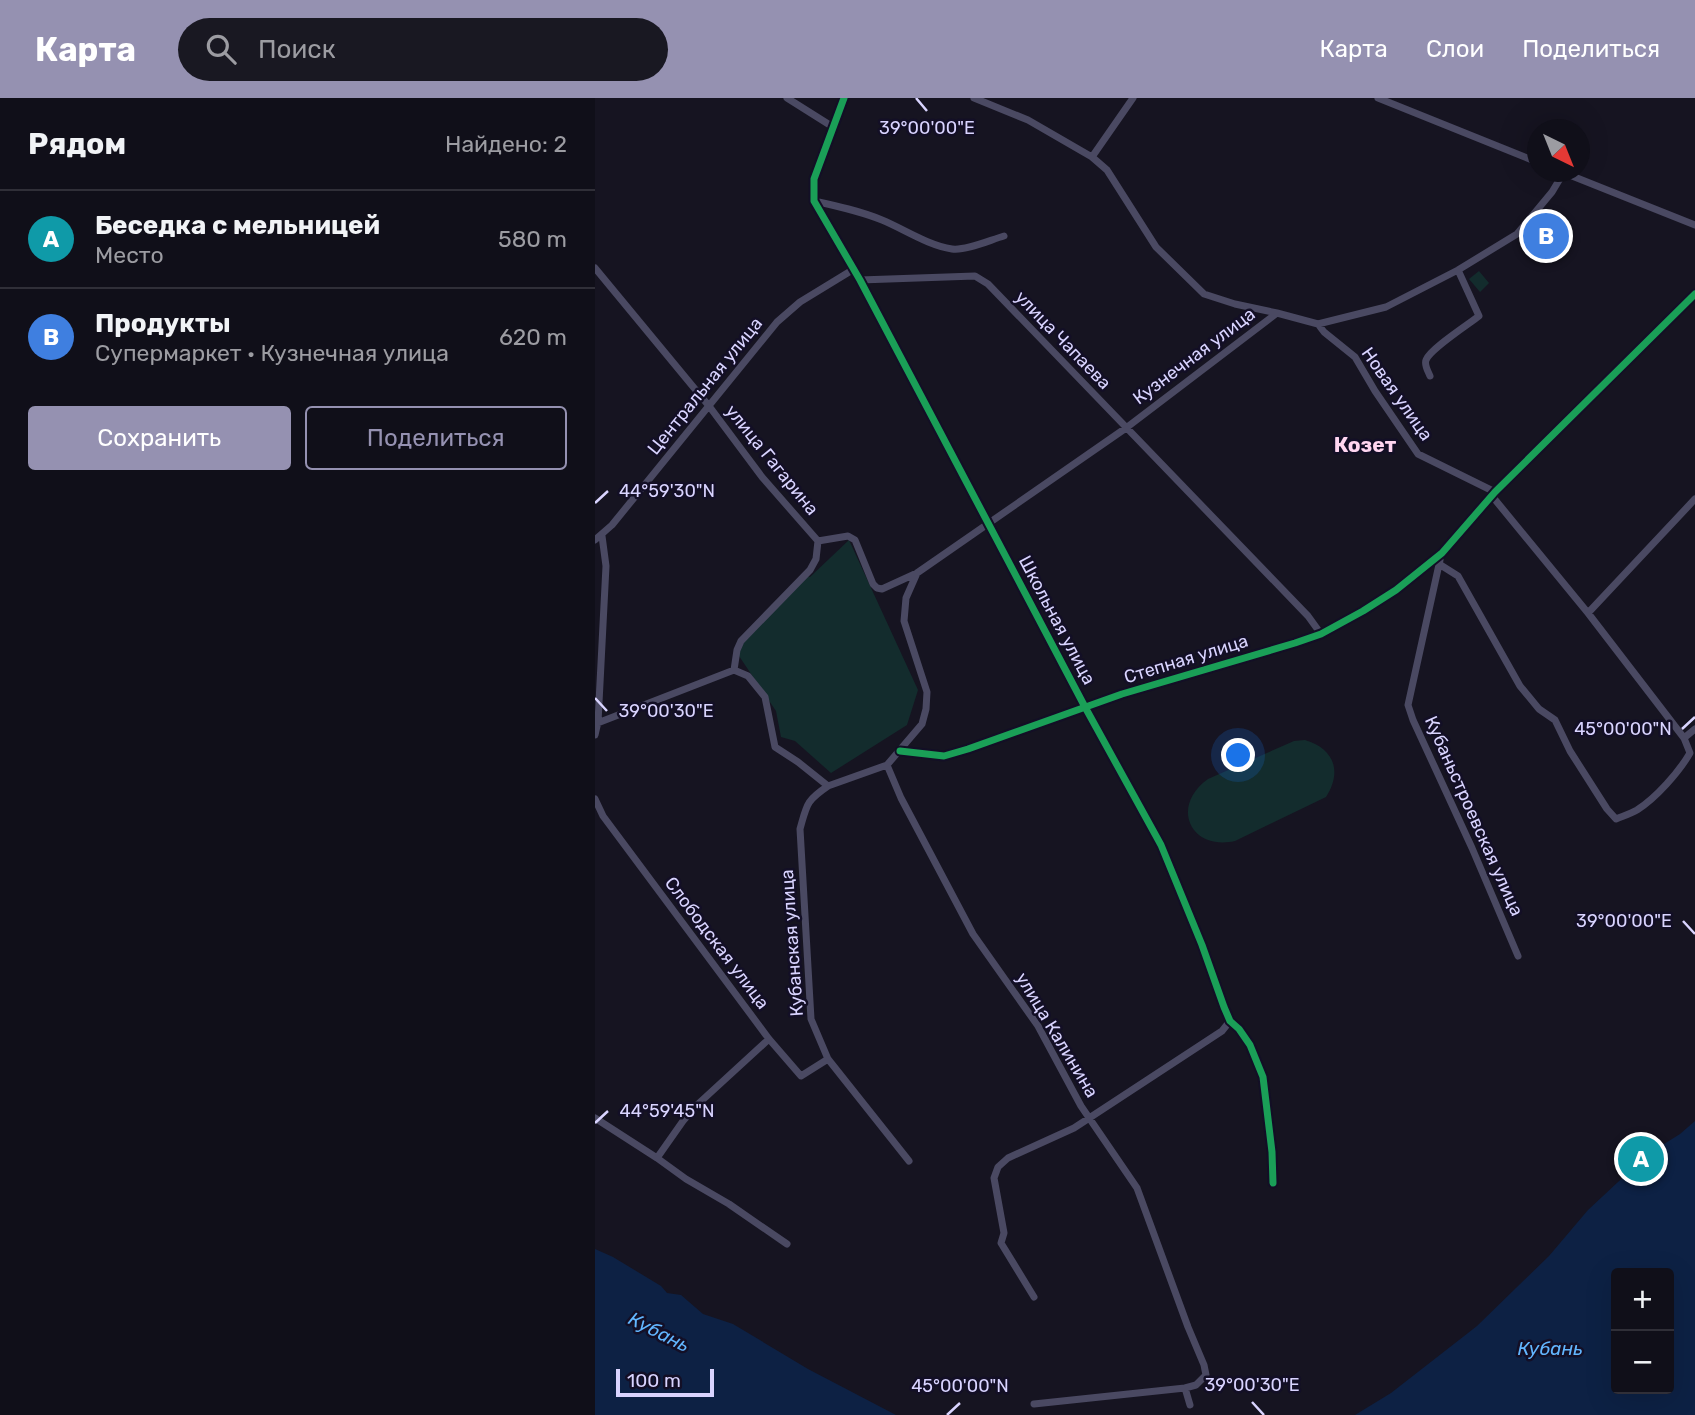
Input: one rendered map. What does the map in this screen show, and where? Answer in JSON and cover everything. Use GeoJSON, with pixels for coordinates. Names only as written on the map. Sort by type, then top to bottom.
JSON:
{"type":"FeatureCollection","features":[{"type":"Feature","properties":{"kind":"street"},"geometry":{"type":"LineString","coordinates":[[786,98],[833,127]]}},
{"type":"Feature","properties":{"kind":"street"},"geometry":{"type":"LineString","coordinates":[[844,98],[814,179],[814,201],[881,219],[951,249],[1004,236]]}},
{"type":"Feature","properties":{"kind":"street"},"geometry":{"type":"LineString","coordinates":[[974,98],[1028,120],[1091,157],[1107,170],[1156,247],[1204,294],[1277,313]]}},
{"type":"Feature","properties":{"kind":"street"},"geometry":{"type":"LineString","coordinates":[[1091,157],[1133,98]]}},
{"type":"Feature","properties":{"kind":"street"},"geometry":{"type":"LineString","coordinates":[[1378,98],[1527,158]]}},
{"type":"Feature","properties":{"kind":"street","name":"Кузнечная улица"},"geometry":{"type":"LineString","coordinates":[[818,541],[852,537],[877,588],[882,589],[917,573],[1126,428],[1277,313],[1318,324],[1386,307],[1458,270],[1517,234],[1558,182]]}},
{"type":"Feature","properties":{"kind":"street"},"geometry":{"type":"LineString","coordinates":[[1588,182],[1695,225]]}},
{"type":"Feature","properties":{"kind":"street","name":"Школьная улица"},"geometry":{"type":"LineString","coordinates":[[814,201],[860,280],[1161,845],[1230,1021],[1250,1045],[1263,1077],[1273,1183]]}},
{"type":"Feature","properties":{"kind":"street","name":"улица Гагарина"},"geometry":{"type":"LineString","coordinates":[[595,268],[709,406],[762,477],[818,541]]}},
{"type":"Feature","properties":{"kind":"street","name":"Центральная улица"},"geometry":{"type":"LineString","coordinates":[[598,538],[612,526],[777,322],[800,302],[854,269]]}},
{"type":"Feature","properties":{"kind":"street"},"geometry":{"type":"LineString","coordinates":[[1430,376],[1425,361],[1431,352],[1479,316],[1458,270]]}},
{"type":"Feature","properties":{"kind":"street","name":"улица Чапаева"},"geometry":{"type":"LineString","coordinates":[[860,280],[975,276],[988,284],[1308,616],[1321,634]]}},
{"type":"Feature","properties":{"kind":"street"},"geometry":{"type":"LineString","coordinates":[[1439,564],[1458,576],[1520,686],[1539,709],[1555,720],[1570,751],[1616,819],[1637,810],[1655,796],[1692,756],[1684,738],[1493,494],[1695,294]]}},
{"type":"Feature","properties":{"kind":"street","name":"Новая улица"},"geometry":{"type":"LineString","coordinates":[[1318,324],[1355,357],[1418,453],[1493,494]]}},
{"type":"Feature","properties":{"kind":"street","name":"Степная улица"},"geometry":{"type":"LineString","coordinates":[[900,751],[944,756],[1085,706],[1321,634],[1395,590],[1442,553],[1493,494]]}},
{"type":"Feature","properties":{"kind":"street"},"geometry":{"type":"LineString","coordinates":[[1588,613],[1695,499]]}},
{"type":"Feature","properties":{"kind":"street"},"geometry":{"type":"LineString","coordinates":[[595,735],[606,566],[598,538]]}},
{"type":"Feature","properties":{"kind":"street"},"geometry":{"type":"LineString","coordinates":[[734,670],[741,641],[810,570],[816,559],[818,541]]}},
{"type":"Feature","properties":{"kind":"street","name":"Кубаньстроевская улица"},"geometry":{"type":"LineString","coordinates":[[1442,553],[1409,705],[1413,720],[1518,956]]}},
{"type":"Feature","properties":{"kind":"street"},"geometry":{"type":"LineString","coordinates":[[597,723],[734,670],[748,676],[765,697],[775,747],[828,786],[887,765],[922,724],[926,709],[927,692],[904,621],[906,598],[917,573]]}},
{"type":"Feature","properties":{"kind":"street"},"geometry":{"type":"LineString","coordinates":[[1684,738],[1695,729]]}},
{"type":"Feature","properties":{"kind":"street","name":"улица Калинина"},"geometry":{"type":"LineString","coordinates":[[887,765],[901,798],[973,934],[1038,1026],[1089,1117],[1137,1188],[1204,1365],[1206,1375],[1196,1385],[1185,1388]]}},
{"type":"Feature","properties":{"kind":"street","name":"Кубанская улица"},"geometry":{"type":"LineString","coordinates":[[828,786],[812,797],[800,829],[811,1019],[828,1059],[909,1161]]}},
{"type":"Feature","properties":{"kind":"street","name":"Слободская улица"},"geometry":{"type":"LineString","coordinates":[[595,799],[603,816],[769,1039],[801,1076],[828,1059]]}},
{"type":"Feature","properties":{"kind":"street"},"geometry":{"type":"LineString","coordinates":[[1034,1297],[1000,1243],[1004,1233],[994,1178],[998,1167],[1008,1158],[1074,1128],[1222,1031],[1230,1021]]}},
{"type":"Feature","properties":{"kind":"street"},"geometry":{"type":"LineString","coordinates":[[657,1158],[697,1105],[769,1039]]}},
{"type":"Feature","properties":{"kind":"street"},"geometry":{"type":"LineString","coordinates":[[595,1118],[787,1244]]}},
{"type":"Feature","properties":{"kind":"street"},"geometry":{"type":"LineString","coordinates":[[1034,1404],[1185,1388],[1190,1405]]}},
{"type":"Feature","properties":{"kind":"green space"},"geometry":{"type":"Polygon","coordinates":[[[1479,271],[1489,283],[1480,292],[1469,279],[1479,271]]]}},
{"type":"Feature","properties":{"kind":"green space"},"geometry":{"type":"Polygon","coordinates":[[[849,540],[918,690],[907,725],[831,773],[795,741],[781,737],[776,711],[739,656],[738,646],[807,576],[810,577],[849,540]]]}},
{"type":"Feature","properties":{"kind":"green space"},"geometry":{"type":"Polygon","coordinates":[[[1305,740],[1323,749],[1333,763],[1334,779],[1326,797],[1235,841],[1219,842],[1206,839],[1197,833],[1190,824],[1190,801],[1196,790],[1208,779],[1294,741],[1305,740]]]}},
{"type":"Feature","properties":{"kind":"water","name":"Кубань"},"geometry":{"type":"Polygon","coordinates":[[[1695,1121],[1695,1415],[1355,1415],[1391,1393],[1477,1326],[1549,1256],[1588,1210],[1648,1154],[1695,1121]]]}},
{"type":"Feature","properties":{"kind":"water","name":"Кубань"},"geometry":{"type":"Polygon","coordinates":[[[595,1249],[661,1286],[667,1293],[681,1295],[703,1314],[733,1324],[808,1369],[896,1415],[595,1415],[595,1249]]]}},
{"type":"Feature","properties":{"kind":"cycle path"},"geometry":{"type":"LineString","coordinates":[[844,98],[814,179],[814,201],[860,280],[1085,707],[1161,845],[1230,1021],[1250,1045],[1263,1077],[1273,1183]]}},
{"type":"Feature","properties":{"kind":"cycle path"},"geometry":{"type":"LineString","coordinates":[[900,751],[944,756],[968,749],[1122,694],[1321,634],[1363,611],[1396,590],[1442,553],[1495,492],[1695,294]]}},
{"type":"Feature","properties":{"kind":"place","name":"Продукты"},"geometry":{"type":"Point","coordinates":[1546,236]}},
{"type":"Feature","properties":{"kind":"place","name":"Беседка с мельницей"},"geometry":{"type":"Point","coordinates":[1641,1159]}},
{"type":"Feature","properties":{"kind":"district","name":"Козет"},"geometry":{"type":"Point","coordinates":[1365,444]}}]}
